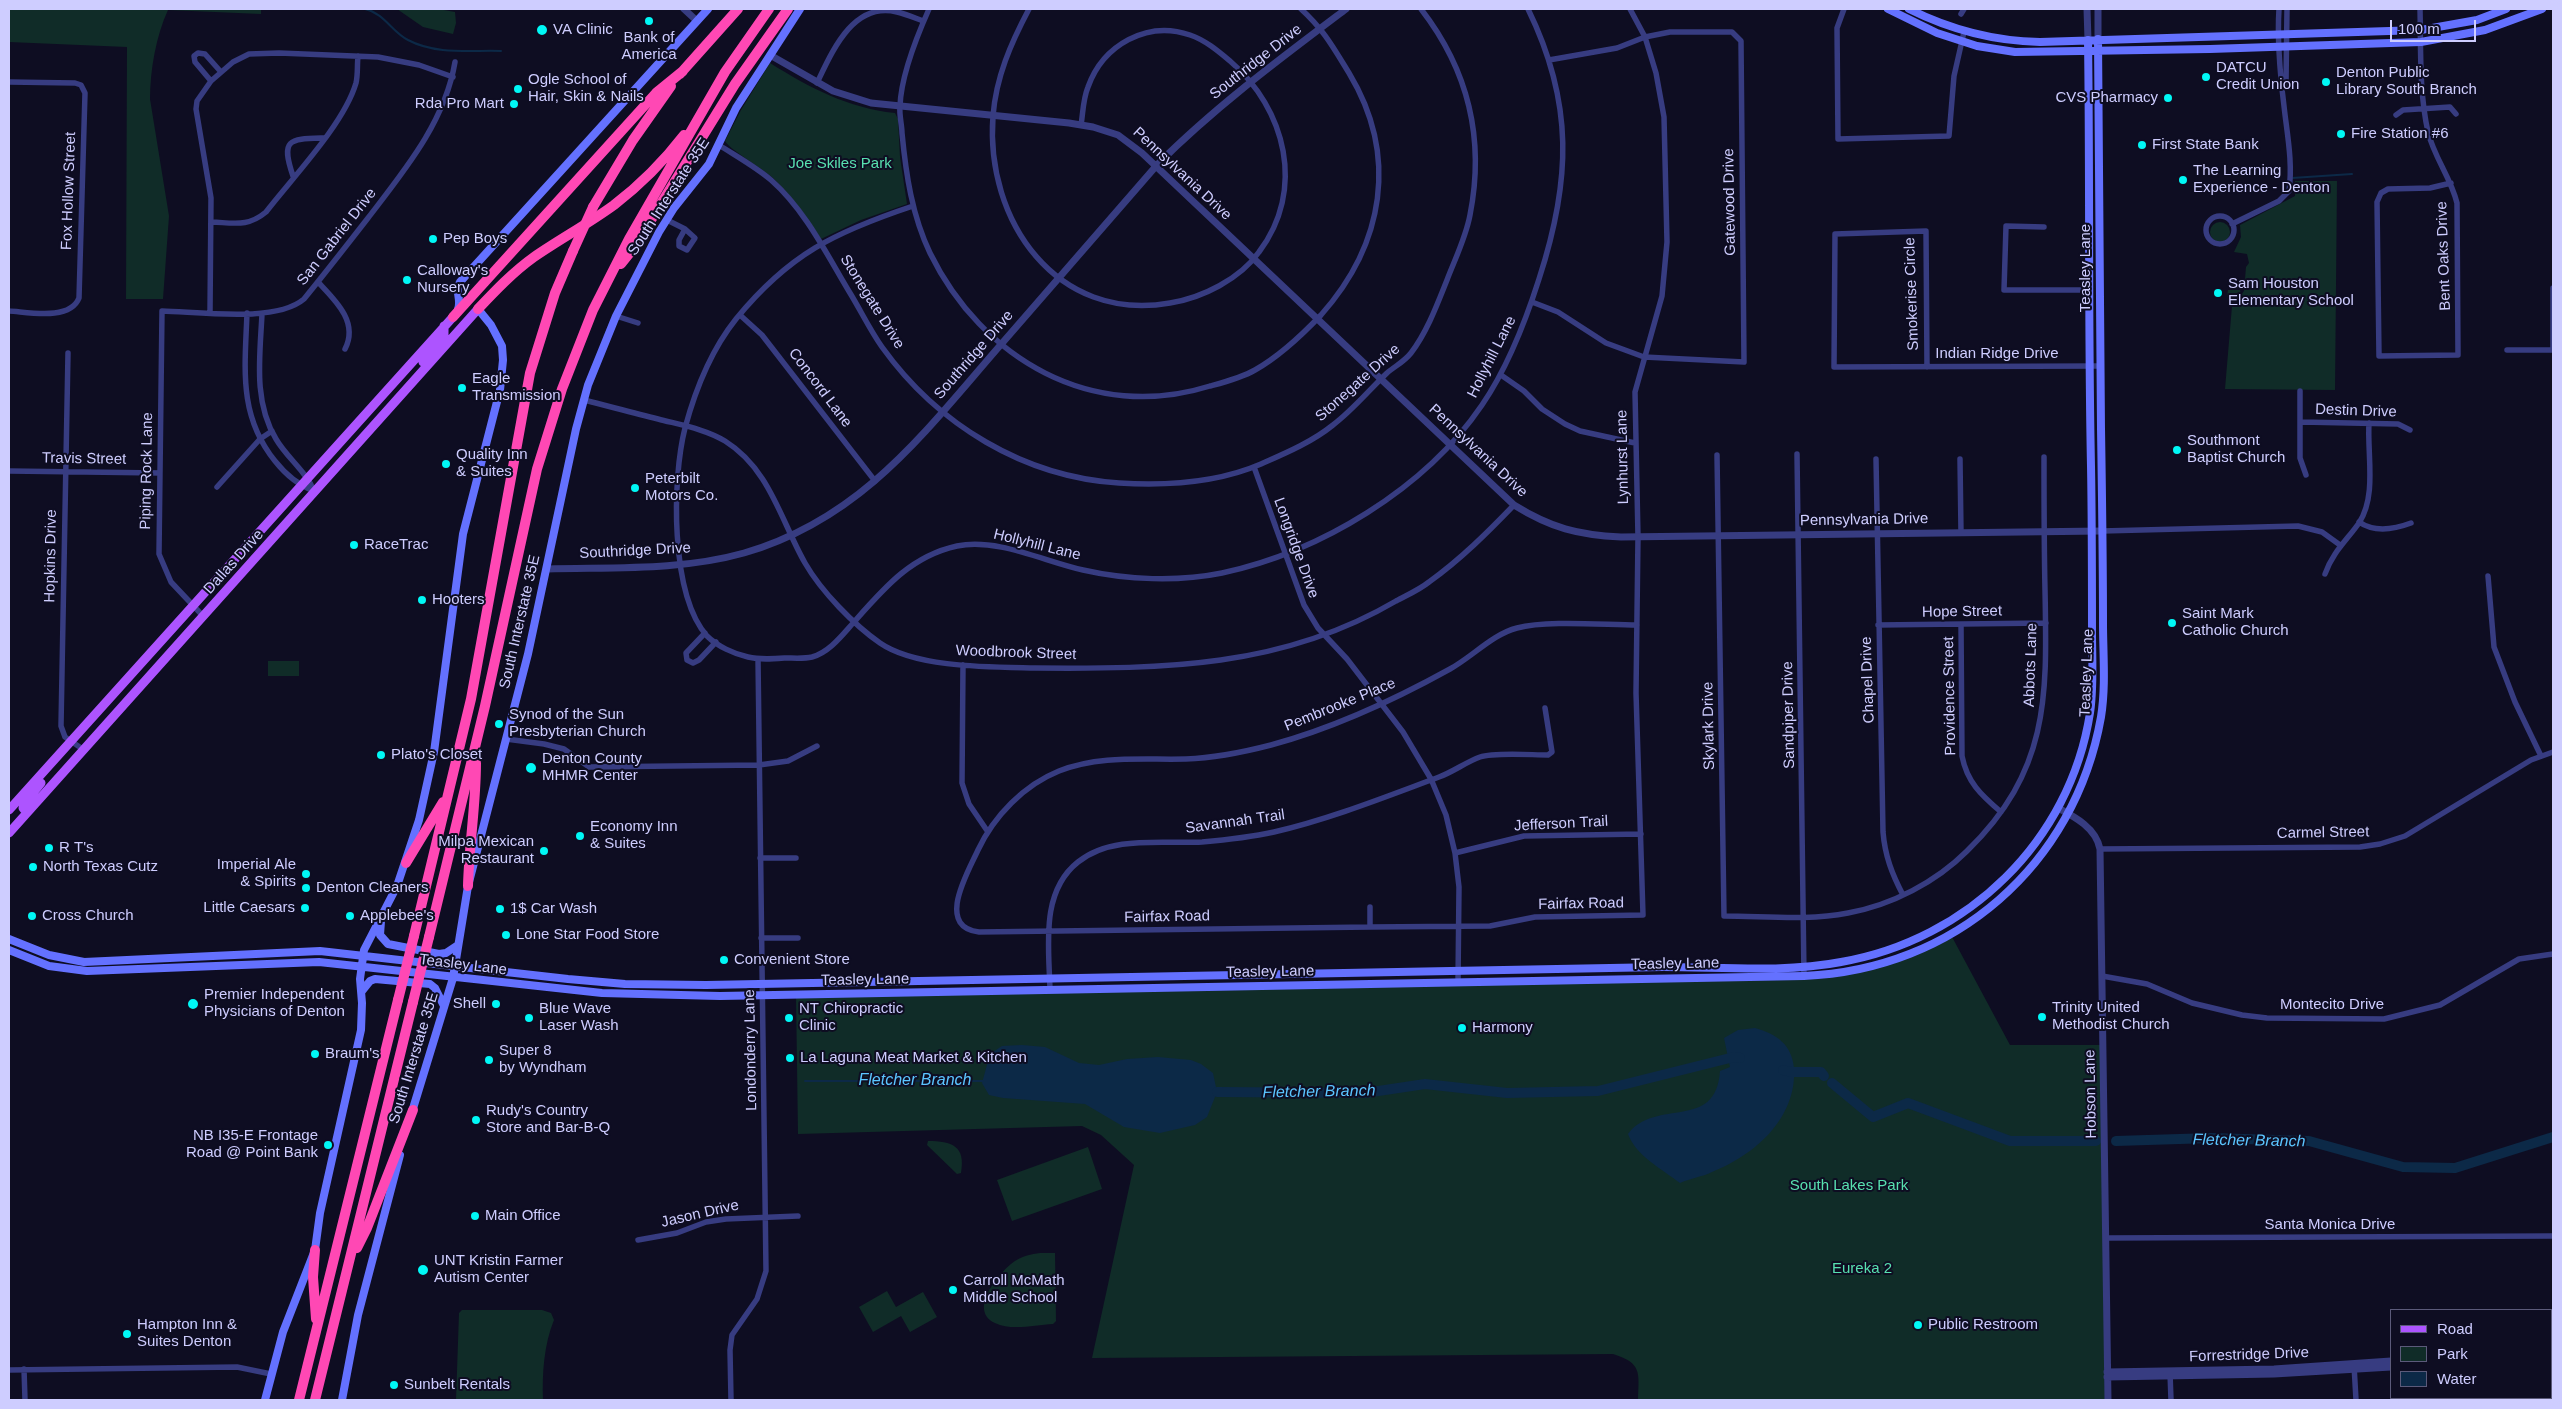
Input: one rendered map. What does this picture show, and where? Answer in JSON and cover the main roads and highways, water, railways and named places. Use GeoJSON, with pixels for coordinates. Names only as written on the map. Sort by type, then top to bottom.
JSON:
{"type":"FeatureCollection","features":[{"type":"Feature","properties":{"kind":"highway"},"geometry":{"type":"LineString","coordinates":[[299,1400],[462,740],[482,645],[519,423],[530,373],[555,293],[593,207],[633,140],[683,71],[738,9]]}},
{"type":"Feature","properties":{"kind":"highway"},"geometry":{"type":"LineString","coordinates":[[315,1400],[476,747],[537,468],[562,389],[593,310],[609,278],[725,72],[769,9]]}},
{"type":"Feature","properties":{"kind":"highway"},"geometry":{"type":"LineString","coordinates":[[609,278],[634,249],[736,84],[788,9]]}},
{"type":"Feature","properties":{"kind":"highway"},"geometry":{"type":"LineString","coordinates":[[453,317],[656,93],[683,71]]}},
{"type":"Feature","properties":{"kind":"highway"},"geometry":{"type":"LineString","coordinates":[[478,309],[533,258],[602,213],[647,177],[699,116]]}},
{"type":"Feature","properties":{"kind":"highway"},"geometry":{"type":"LineString","coordinates":[[468,886],[469,847],[476,795],[476,747]]}},
{"type":"Feature","properties":{"kind":"highway"},"geometry":{"type":"LineString","coordinates":[[406,864],[448,794]]}},
{"type":"Feature","properties":{"kind":"highway"},"geometry":{"type":"LineString","coordinates":[[349,1265],[367,1228],[413,1110]]}},
{"type":"Feature","properties":{"kind":"highway"},"geometry":{"type":"LineString","coordinates":[[315,1250],[313,1278],[317,1327]]}},
{"type":"Feature","properties":{"kind":"main road","name":"South Interstate 35E"},"geometry":{"type":"LineString","coordinates":[[342,1400],[358,1315],[413,1110],[453,978],[468,886],[547,569],[584,400],[616,316],[646,256],[667,220],[709,164],[720,145],[736,108],[800,9]]}},
{"type":"Feature","properties":{"kind":"main road"},"geometry":{"type":"LineString","coordinates":[[1888,9],[1937,33],[1977,46],[2015,52],[2282,47],[2421,42],[2485,30],[2542,9]]}},
{"type":"Feature","properties":{"kind":"main road"},"geometry":{"type":"LineString","coordinates":[[1909,9],[1964,32],[2015,42],[2421,30],[2477,20],[2506,9]]}},
{"type":"Feature","properties":{"kind":"main road"},"geometry":{"type":"LineString","coordinates":[[453,317],[460,304],[460,296],[457,290],[460,282],[705,10]]}},
{"type":"Feature","properties":{"kind":"main road","name":"Teasley Lane"},"geometry":{"type":"LineString","coordinates":[[9,950],[49,966],[87,971],[319,962],[624,995],[762,995],[1804,976],[1848,972],[1909,956],[1946,938],[1983,914],[2008,892],[2044,852],[2068,814],[2087,770],[2101,715],[2103,687],[2098,39]]}},
{"type":"Feature","properties":{"kind":"main road","name":"Teasley Lane"},"geometry":{"type":"LineString","coordinates":[[9,939],[49,955],[84,962],[309,951],[625,984],[1050,980],[1663,967],[1805,966],[1840,963],[1892,950],[1959,916],[1993,891],[2016,869],[2041,836],[2058,808],[2078,760],[2090,713],[2092,531],[2089,367],[2088,40]]}},
{"type":"Feature","properties":{"kind":"main road"},"geometry":{"type":"LineString","coordinates":[[2089,158],[2099,159]]}},
{"type":"Feature","properties":{"kind":"main road"},"geometry":{"type":"LineString","coordinates":[[2089,236],[2099,230]]}},
{"type":"Feature","properties":{"kind":"main road"},"geometry":{"type":"LineString","coordinates":[[265,1400],[283,1332],[315,1250],[320,1213],[360,1034],[362,990],[360,979],[366,944],[382,916],[406,864],[419,820],[434,752],[462,534],[491,432],[503,373],[502,346],[491,325],[478,309]]}},
{"type":"Feature","properties":{"kind":"main road","name":"Dallas Drive"},"geometry":{"type":"LineString","coordinates":[[9,833],[478,309]]}},
{"type":"Feature","properties":{"kind":"main road","name":"Dallas Drive"},"geometry":{"type":"LineString","coordinates":[[9,810],[453,317]]}},
{"type":"Feature","properties":{"kind":"main road"},"geometry":{"type":"LineString","coordinates":[[412,382],[425,359],[444,337],[444,326]]}},
{"type":"Feature","properties":{"kind":"main road"},"geometry":{"type":"LineString","coordinates":[[27,812],[23,808],[24,804],[44,780],[44,771]]}},
{"type":"Feature","properties":{"kind":"main road"},"geometry":{"type":"LineString","coordinates":[[382,916],[380,935],[388,944],[439,954],[446,953],[458,944]]}},
{"type":"Feature","properties":{"kind":"main road"},"geometry":{"type":"LineString","coordinates":[[270,954],[271,963]]}},
{"type":"Feature","properties":{"kind":"main road"},"geometry":{"type":"LineString","coordinates":[[362,990],[370,981],[375,979],[430,984],[435,988],[444,1006]]}},
{"type":"Feature","properties":{"kind":"main road"},"geometry":{"type":"LineString","coordinates":[[624,995],[625,984]]}},
{"type":"Feature","properties":{"kind":"water"},"geometry":{"type":"Polygon","coordinates":[[[1755,1028],[1776,1037],[1787,1047],[1790,1053],[1794,1068],[1793,1086],[1789,1103],[1781,1118],[1758,1145],[1728,1165],[1680,1183],[1643,1155],[1628,1134],[1640,1123],[1654,1117],[1697,1108],[1708,1101],[1716,1090],[1720,1071],[1730,1067],[1724,1038],[1738,1030],[1755,1028]]]}},
{"type":"Feature","properties":{"kind":"water"},"geometry":{"type":"Polygon","coordinates":[[[1002,1046],[1045,1047],[1079,1063],[1099,1065],[1127,1059],[1158,1057],[1191,1060],[1201,1064],[1213,1073],[1217,1092],[1207,1117],[1195,1125],[1160,1133],[1124,1127],[1085,1104],[1003,1098],[989,1095],[982,1083],[990,1054],[1002,1046]]]}},
{"type":"Feature","properties":{"kind":"waterway"},"geometry":{"type":"LineString","coordinates":[[365,9],[383,18],[402,37],[419,45],[454,51],[501,51]]}},
{"type":"Feature","properties":{"kind":"waterway"},"geometry":{"type":"LineString","coordinates":[[2292,178],[2352,174]]}},
{"type":"Feature","properties":{"kind":"waterway","name":"Fletcher Branch"},"geometry":{"type":"LineString","coordinates":[[1217,1092],[1365,1093],[1425,1084],[1507,1093],[1598,1091],[1734,1057],[1740,1058]]}},
{"type":"Feature","properties":{"kind":"waterway","name":"Fletcher Branch"},"geometry":{"type":"LineString","coordinates":[[1783,1070],[1791,1072],[1821,1072],[1824,1076]]}},
{"type":"Feature","properties":{"kind":"waterway","name":"Fletcher Branch"},"geometry":{"type":"LineString","coordinates":[[805,1081],[983,1081]]}},
{"type":"Feature","properties":{"kind":"waterway","name":"Fletcher Branch"},"geometry":{"type":"LineString","coordinates":[[1832,1083],[1873,1117],[1908,1103],[2010,1141],[2096,1141]]}},
{"type":"Feature","properties":{"kind":"waterway","name":"Fletcher Branch"},"geometry":{"type":"LineString","coordinates":[[2116,1141],[2211,1138],[2309,1141],[2403,1167],[2455,1168],[2553,1137]]}},
{"type":"Feature","properties":{"kind":"place","name":"Bank of America"},"geometry":{"type":"Point","coordinates":[649,21]}},
{"type":"Feature","properties":{"kind":"place","name":"VA Clinic"},"geometry":{"type":"Point","coordinates":[542,30]}},
{"type":"Feature","properties":{"kind":"place","name":"DATCU Credit Union"},"geometry":{"type":"Point","coordinates":[2206,77]}},
{"type":"Feature","properties":{"kind":"place","name":"Denton Public Library South Branch"},"geometry":{"type":"Point","coordinates":[2326,82]}},
{"type":"Feature","properties":{"kind":"place","name":"Ogle School of Hair, Skin & Nails"},"geometry":{"type":"Point","coordinates":[518,89]}},
{"type":"Feature","properties":{"kind":"place","name":"CVS Pharmacy"},"geometry":{"type":"Point","coordinates":[2168,98]}},
{"type":"Feature","properties":{"kind":"place","name":"Rda Pro Mart"},"geometry":{"type":"Point","coordinates":[514,104]}},
{"type":"Feature","properties":{"kind":"place","name":"Fire Station #6"},"geometry":{"type":"Point","coordinates":[2341,134]}},
{"type":"Feature","properties":{"kind":"place","name":"First State Bank"},"geometry":{"type":"Point","coordinates":[2142,145]}},
{"type":"Feature","properties":{"kind":"place","name":"The Learning Experience - Denton"},"geometry":{"type":"Point","coordinates":[2183,180]}},
{"type":"Feature","properties":{"kind":"place","name":"Pep Boys"},"geometry":{"type":"Point","coordinates":[433,239]}},
{"type":"Feature","properties":{"kind":"place","name":"Calloway's Nursery"},"geometry":{"type":"Point","coordinates":[407,280]}},
{"type":"Feature","properties":{"kind":"place","name":"Sam Houston Elementary School"},"geometry":{"type":"Point","coordinates":[2218,293]}},
{"type":"Feature","properties":{"kind":"place","name":"Eagle Transmission"},"geometry":{"type":"Point","coordinates":[462,388]}},
{"type":"Feature","properties":{"kind":"place","name":"Southmont Baptist Church"},"geometry":{"type":"Point","coordinates":[2177,450]}},
{"type":"Feature","properties":{"kind":"place","name":"Quality Inn & Suites"},"geometry":{"type":"Point","coordinates":[446,464]}},
{"type":"Feature","properties":{"kind":"place","name":"Peterbilt Motors Co."},"geometry":{"type":"Point","coordinates":[635,488]}},
{"type":"Feature","properties":{"kind":"place","name":"RaceTrac"},"geometry":{"type":"Point","coordinates":[354,545]}},
{"type":"Feature","properties":{"kind":"place","name":"Hooters"},"geometry":{"type":"Point","coordinates":[422,600]}},
{"type":"Feature","properties":{"kind":"place","name":"Saint Mark Catholic Church"},"geometry":{"type":"Point","coordinates":[2172,623]}},
{"type":"Feature","properties":{"kind":"place","name":"Synod of the Sun Presbyterian Church"},"geometry":{"type":"Point","coordinates":[499,724]}},
{"type":"Feature","properties":{"kind":"place","name":"Plato's Closet"},"geometry":{"type":"Point","coordinates":[381,755]}},
{"type":"Feature","properties":{"kind":"place","name":"Denton County MHMR Center"},"geometry":{"type":"Point","coordinates":[531,768]}},
{"type":"Feature","properties":{"kind":"place","name":"Economy Inn & Suites"},"geometry":{"type":"Point","coordinates":[580,836]}},
{"type":"Feature","properties":{"kind":"place","name":"R T's"},"geometry":{"type":"Point","coordinates":[49,848]}},
{"type":"Feature","properties":{"kind":"place","name":"Milpa Mexican Restaurant"},"geometry":{"type":"Point","coordinates":[544,851]}},
{"type":"Feature","properties":{"kind":"place","name":"North Texas Cutz"},"geometry":{"type":"Point","coordinates":[33,867]}},
{"type":"Feature","properties":{"kind":"place","name":"Imperial Ale & Spirits"},"geometry":{"type":"Point","coordinates":[306,874]}},
{"type":"Feature","properties":{"kind":"place","name":"Denton Cleaners"},"geometry":{"type":"Point","coordinates":[306,888]}},
{"type":"Feature","properties":{"kind":"place","name":"Little Caesars"},"geometry":{"type":"Point","coordinates":[305,908]}},
{"type":"Feature","properties":{"kind":"place","name":"1$ Car Wash"},"geometry":{"type":"Point","coordinates":[500,909]}},
{"type":"Feature","properties":{"kind":"place","name":"Cross Church"},"geometry":{"type":"Point","coordinates":[32,916]}},
{"type":"Feature","properties":{"kind":"place","name":"Applebee's"},"geometry":{"type":"Point","coordinates":[350,916]}},
{"type":"Feature","properties":{"kind":"place","name":"Lone Star Food Store"},"geometry":{"type":"Point","coordinates":[506,935]}},
{"type":"Feature","properties":{"kind":"place","name":"Convenient Store"},"geometry":{"type":"Point","coordinates":[724,960]}},
{"type":"Feature","properties":{"kind":"place","name":"Premier Independent Physicians of Denton"},"geometry":{"type":"Point","coordinates":[193,1004]}},
{"type":"Feature","properties":{"kind":"place","name":"Shell"},"geometry":{"type":"Point","coordinates":[496,1004]}},
{"type":"Feature","properties":{"kind":"place","name":"Trinity United Methodist Church"},"geometry":{"type":"Point","coordinates":[2042,1017]}},
{"type":"Feature","properties":{"kind":"place","name":"Blue Wave Laser Wash"},"geometry":{"type":"Point","coordinates":[529,1018]}},
{"type":"Feature","properties":{"kind":"place","name":"NT Chiropractic Clinic"},"geometry":{"type":"Point","coordinates":[789,1018]}},
{"type":"Feature","properties":{"kind":"place","name":"Harmony"},"geometry":{"type":"Point","coordinates":[1462,1028]}},
{"type":"Feature","properties":{"kind":"place","name":"Braum's"},"geometry":{"type":"Point","coordinates":[315,1054]}},
{"type":"Feature","properties":{"kind":"place","name":"La Laguna Meat Market & Kitchen"},"geometry":{"type":"Point","coordinates":[790,1058]}},
{"type":"Feature","properties":{"kind":"place","name":"Super 8 by Wyndham"},"geometry":{"type":"Point","coordinates":[489,1060]}},
{"type":"Feature","properties":{"kind":"place","name":"Rudy's Country Store and Bar-B-Q"},"geometry":{"type":"Point","coordinates":[476,1120]}},
{"type":"Feature","properties":{"kind":"place","name":"NB I35-E Frontage Road @ Point Bank"},"geometry":{"type":"Point","coordinates":[328,1145]}},
{"type":"Feature","properties":{"kind":"place","name":"Main Office"},"geometry":{"type":"Point","coordinates":[475,1216]}},
{"type":"Feature","properties":{"kind":"place","name":"UNT Kristin Farmer Autism Center"},"geometry":{"type":"Point","coordinates":[423,1270]}},
{"type":"Feature","properties":{"kind":"place","name":"Carroll McMath Middle School"},"geometry":{"type":"Point","coordinates":[953,1290]}},
{"type":"Feature","properties":{"kind":"place","name":"Public Restroom"},"geometry":{"type":"Point","coordinates":[1918,1325]}},
{"type":"Feature","properties":{"kind":"place","name":"Hampton Inn & Suites Denton"},"geometry":{"type":"Point","coordinates":[127,1334]}},
{"type":"Feature","properties":{"kind":"place","name":"Sunbelt Rentals"},"geometry":{"type":"Point","coordinates":[394,1385]}},
{"type":"Feature","properties":{"kind":"park label","name":"Joe Skiles Park"},"geometry":{"type":"Point","coordinates":[840,164]}},
{"type":"Feature","properties":{"kind":"park label","name":"South Lakes Park"},"geometry":{"type":"Point","coordinates":[1849,1186]}},
{"type":"Feature","properties":{"kind":"park label","name":"Eureka 2"},"geometry":{"type":"Point","coordinates":[1862,1269]}}]}
